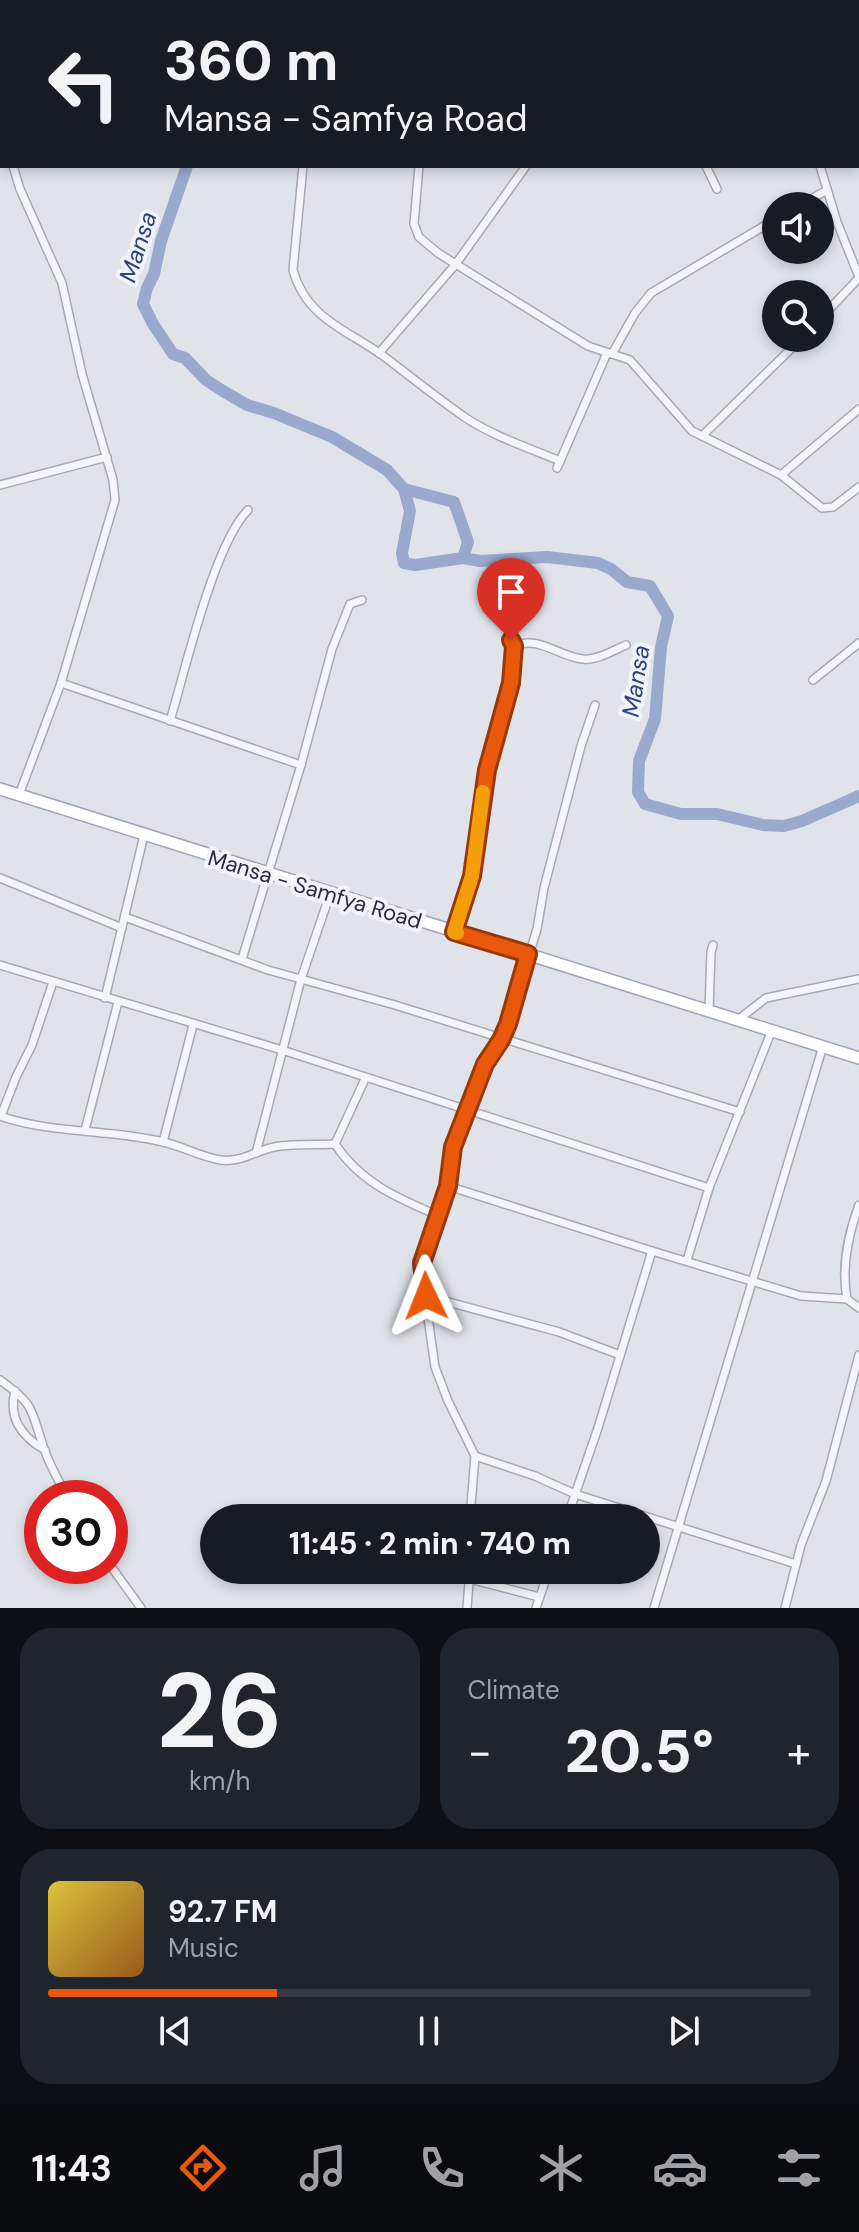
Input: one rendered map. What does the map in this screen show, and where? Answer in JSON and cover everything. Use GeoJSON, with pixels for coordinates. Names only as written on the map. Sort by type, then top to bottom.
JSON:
{"type":"FeatureCollection","features":[{"type":"Feature","properties":{"kind":"main road","name":"Mansa - Samfya Road"},"geometry":{"type":"LineString","coordinates":[[0,789],[859,1058]]}},
{"type":"Feature","properties":{"kind":"street"},"geometry":{"type":"LineString","coordinates":[[14,168],[62,283],[82,374],[113,480],[115,500],[61,683],[19,795]]}},
{"type":"Feature","properties":{"kind":"street"},"geometry":{"type":"LineString","coordinates":[[303,168],[293,270],[305,297],[337,329],[379,353],[468,420],[558,464],[610,353],[651,293],[762,227]]}},
{"type":"Feature","properties":{"kind":"street"},"geometry":{"type":"LineString","coordinates":[[419,168],[414,224],[419,237],[455,265],[588,346],[624,357],[636,365],[684,425],[781,475],[822,508],[833,507],[859,487]]}},
{"type":"Feature","properties":{"kind":"street"},"geometry":{"type":"LineString","coordinates":[[379,353],[455,265],[525,168]]}},
{"type":"Feature","properties":{"kind":"street"},"geometry":{"type":"LineString","coordinates":[[707,168],[717,189]]}},
{"type":"Feature","properties":{"kind":"street"},"geometry":{"type":"LineString","coordinates":[[821,168],[859,277],[834,304]]}},
{"type":"Feature","properties":{"kind":"street"},"geometry":{"type":"LineString","coordinates":[[824,192],[827,190]]}},
{"type":"Feature","properties":{"kind":"street"},"geometry":{"type":"LineString","coordinates":[[702,436],[788,352]]}},
{"type":"Feature","properties":{"kind":"street"},"geometry":{"type":"LineString","coordinates":[[781,475],[859,409]]}},
{"type":"Feature","properties":{"kind":"street"},"geometry":{"type":"LineString","coordinates":[[0,485],[107,457]]}},
{"type":"Feature","properties":{"kind":"street"},"geometry":{"type":"LineString","coordinates":[[170,721],[213,581],[234,528],[248,510]]}},
{"type":"Feature","properties":{"kind":"street"},"geometry":{"type":"LineString","coordinates":[[242,959],[341,623],[350,604],[362,600]]}},
{"type":"Feature","properties":{"kind":"street"},"geometry":{"type":"LineString","coordinates":[[454,932],[472,876],[484,787],[511,683],[512,643],[541,645],[580,659],[592,659],[626,645]]}},
{"type":"Feature","properties":{"kind":"street"},"geometry":{"type":"LineString","coordinates":[[813,680],[859,643]]}},
{"type":"Feature","properties":{"kind":"street"},"geometry":{"type":"LineString","coordinates":[[61,683],[301,765]]}},
{"type":"Feature","properties":{"kind":"street"},"geometry":{"type":"LineString","coordinates":[[471,1504],[475,1456],[438,1378],[422,1263],[448,1186],[453,1147],[485,1064],[501,1040],[537,929],[544,888],[581,746],[595,705]]}},
{"type":"Feature","properties":{"kind":"street"},"geometry":{"type":"LineString","coordinates":[[105,998],[144,835]]}},
{"type":"Feature","properties":{"kind":"street"},"geometry":{"type":"LineString","coordinates":[[0,878],[122,928]]}},
{"type":"Feature","properties":{"kind":"street"},"geometry":{"type":"LineString","coordinates":[[256,1153],[301,979],[330,894]]}},
{"type":"Feature","properties":{"kind":"street"},"geometry":{"type":"LineString","coordinates":[[125,917],[301,979],[740,1112]]}},
{"type":"Feature","properties":{"kind":"street"},"geometry":{"type":"LineString","coordinates":[[709,1010],[713,945]]}},
{"type":"Feature","properties":{"kind":"street"},"geometry":{"type":"LineString","coordinates":[[0,965],[282,1050],[709,1188]]}},
{"type":"Feature","properties":{"kind":"street"},"geometry":{"type":"LineString","coordinates":[[739,1019],[766,998],[859,979]]}},
{"type":"Feature","properties":{"kind":"street"},"geometry":{"type":"LineString","coordinates":[[53,982],[32,1045],[0,1116],[50,1129],[85,1130],[163,1142],[221,1160],[249,1158],[281,1146],[335,1144],[369,1181],[388,1194],[437,1215]]}},
{"type":"Feature","properties":{"kind":"street"},"geometry":{"type":"LineString","coordinates":[[85,1130],[118,1002]]}},
{"type":"Feature","properties":{"kind":"street"},"geometry":{"type":"LineString","coordinates":[[163,1142],[193,1025]]}},
{"type":"Feature","properties":{"kind":"street"},"geometry":{"type":"LineString","coordinates":[[687,1260],[709,1188],[772,1030]]}},
{"type":"Feature","properties":{"kind":"street"},"geometry":{"type":"LineString","coordinates":[[654,1608],[823,1046]]}},
{"type":"Feature","properties":{"kind":"street"},"geometry":{"type":"LineString","coordinates":[[335,1144],[365,1079]]}},
{"type":"Feature","properties":{"kind":"street"},"geometry":{"type":"LineString","coordinates":[[448,1186],[801,1296],[847,1299],[859,1308]]}},
{"type":"Feature","properties":{"kind":"street"},"geometry":{"type":"LineString","coordinates":[[847,1299],[844,1282],[846,1249],[859,1205]]}},
{"type":"Feature","properties":{"kind":"street"},"geometry":{"type":"LineString","coordinates":[[572,1504],[652,1251]]}},
{"type":"Feature","properties":{"kind":"street"},"geometry":{"type":"LineString","coordinates":[[426,1296],[538,1325],[620,1355]]}},
{"type":"Feature","properties":{"kind":"street"},"geometry":{"type":"LineString","coordinates":[[785,1608],[796,1564],[826,1481],[859,1355]]}},
{"type":"Feature","properties":{"kind":"street"},"geometry":{"type":"LineString","coordinates":[[0,1380],[15,1391],[35,1414],[45,1450],[59,1480]]}},
{"type":"Feature","properties":{"kind":"street"},"geometry":{"type":"LineString","coordinates":[[15,1391],[12,1404],[17,1426],[24,1436],[45,1450]]}},
{"type":"Feature","properties":{"kind":"street"},"geometry":{"type":"LineString","coordinates":[[475,1456],[679,1529],[796,1564]]}},
{"type":"Feature","properties":{"kind":"street"},"geometry":{"type":"LineString","coordinates":[[124,1584],[141,1608]]}},
{"type":"Feature","properties":{"kind":"street"},"geometry":{"type":"LineString","coordinates":[[467,1608],[469,1584]]}},
{"type":"Feature","properties":{"kind":"street"},"geometry":{"type":"LineString","coordinates":[[498,1584],[539,1597]]}},
{"type":"Feature","properties":{"kind":"street"},"geometry":{"type":"LineString","coordinates":[[536,1608],[544,1584]]}},
{"type":"Feature","properties":{"kind":"waterway","name":"Mansa"},"geometry":{"type":"LineString","coordinates":[[186,168],[143,304],[153,324],[173,354],[185,358],[206,380],[247,405],[332,437],[387,470],[404,489],[410,511],[402,553],[404,563],[415,565],[463,558],[480,561],[547,557],[598,563],[627,582],[650,586],[668,616],[661,647],[655,719],[639,761],[638,792],[645,804],[681,814],[717,814],[763,825],[784,826],[859,796]]}},
{"type":"Feature","properties":{"kind":"waterway","name":"Mansa"},"geometry":{"type":"LineString","coordinates":[[404,489],[454,502],[468,542],[463,558]]}},
{"type":"Feature","properties":{"kind":"slow traffic"},"geometry":{"type":"LineString","coordinates":[[457,933],[454,932],[472,876],[483,792]]}},
{"type":"Feature","properties":{"kind":"route"},"geometry":{"type":"LineString","coordinates":[[426,1296],[422,1263],[448,1186],[453,1147],[478,1079],[508,1024],[528,954],[454,932],[472,876],[487,770],[511,683],[514,646],[511,640]]}}]}
